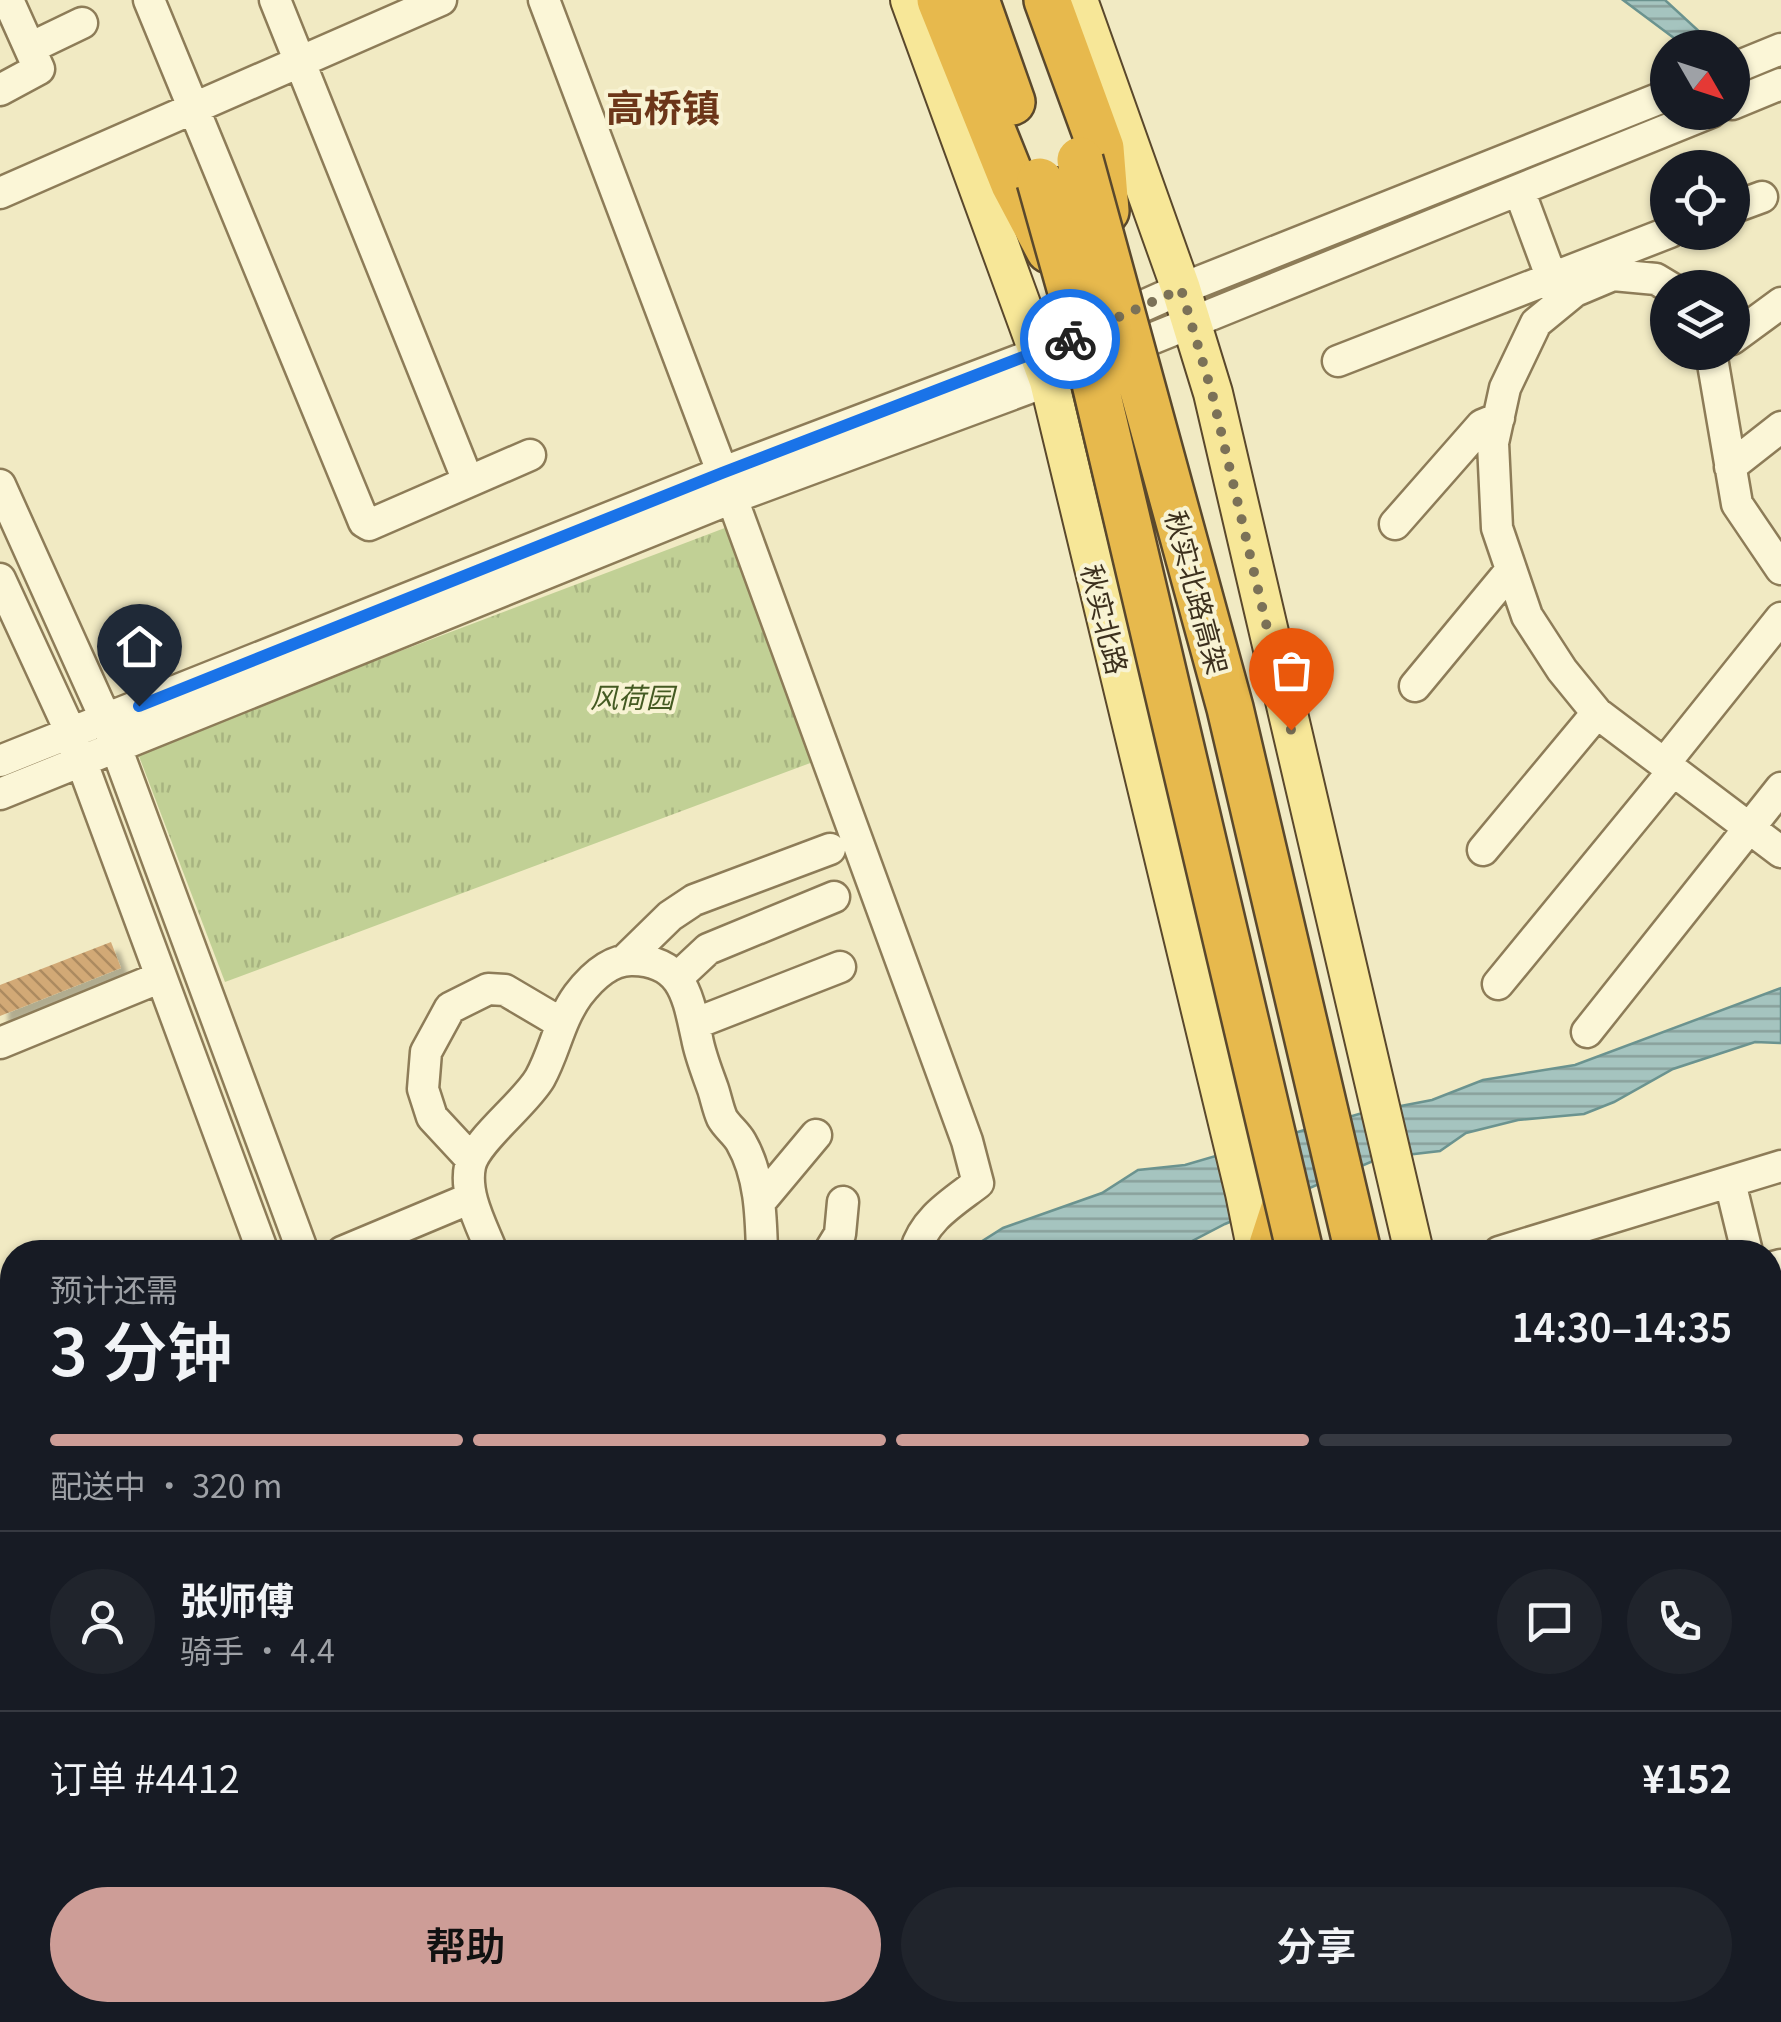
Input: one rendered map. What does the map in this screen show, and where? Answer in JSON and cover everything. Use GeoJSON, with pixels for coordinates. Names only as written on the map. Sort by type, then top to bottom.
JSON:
{"type":"FeatureCollection","features":[{"type":"Feature","properties":{"kind":"highway"},"geometry":{"type":"LineString","coordinates":[[940,0],[1014,184],[1071,292]]}},
{"type":"Feature","properties":{"kind":"highway","name":"秋实北路高架"},"geometry":{"type":"LineString","coordinates":[[976,0],[1040,181],[1071,292],[1297,1240]]}},
{"type":"Feature","properties":{"kind":"highway","name":"秋实北路高架"},"geometry":{"type":"LineString","coordinates":[[1018,0],[1080,160],[1230,708],[1355,1240]]}},
{"type":"Feature","properties":{"kind":"highway"},"geometry":{"type":"LineString","coordinates":[[1046,0],[1101,148],[1111,273]]}},
{"type":"Feature","properties":{"kind":"highway"},"geometry":{"type":"LineString","coordinates":[[1274,1240],[1288,1200]]}},
{"type":"Feature","properties":{"kind":"highway"},"geometry":{"type":"LineString","coordinates":[[1347,1202],[1374,1240]]}},
{"type":"Feature","properties":{"kind":"main road","name":"秋实北路"},"geometry":{"type":"LineString","coordinates":[[910,0],[1043,367],[1255,1240]]}},
{"type":"Feature","properties":{"kind":"main road"},"geometry":{"type":"LineString","coordinates":[[1078,0],[1186,306],[1212,393],[1411,1240]]}},
{"type":"Feature","properties":{"kind":"street"},"geometry":{"type":"LineString","coordinates":[[0,90],[39,70],[8,0]]}},
{"type":"Feature","properties":{"kind":"street"},"geometry":{"type":"LineString","coordinates":[[149,0],[364,522],[368,525],[530,455]]}},
{"type":"Feature","properties":{"kind":"street"},"geometry":{"type":"LineString","coordinates":[[275,0],[468,480]]}},
{"type":"Feature","properties":{"kind":"street"},"geometry":{"type":"LineString","coordinates":[[0,193],[440,0]]}},
{"type":"Feature","properties":{"kind":"street"},"geometry":{"type":"LineString","coordinates":[[544,0],[967,1141],[978,1183],[936,1214],[918,1240]]}},
{"type":"Feature","properties":{"kind":"street"},"geometry":{"type":"LineString","coordinates":[[30,48],[82,24]]}},
{"type":"Feature","properties":{"kind":"street"},"geometry":{"type":"LineString","coordinates":[[1750,62],[1781,49]]}},
{"type":"Feature","properties":{"kind":"street"},"geometry":{"type":"LineString","coordinates":[[1750,97],[1781,84]]}},
{"type":"Feature","properties":{"kind":"street"},"geometry":{"type":"LineString","coordinates":[[0,794],[76,747],[727,486],[1043,367],[1650,102]]}},
{"type":"Feature","properties":{"kind":"street"},"geometry":{"type":"LineString","coordinates":[[1186,306],[1518,190],[1666,130]]}},
{"type":"Feature","properties":{"kind":"street"},"geometry":{"type":"LineString","coordinates":[[1518,190],[1557,290]]}},
{"type":"Feature","properties":{"kind":"street"},"geometry":{"type":"LineString","coordinates":[[1750,201],[1762,197]]}},
{"type":"Feature","properties":{"kind":"street"},"geometry":{"type":"LineString","coordinates":[[1338,361],[1557,290],[1650,242]]}},
{"type":"Feature","properties":{"kind":"street"},"geometry":{"type":"LineString","coordinates":[[1557,290],[1576,290],[1613,274],[1650,278]]}},
{"type":"Feature","properties":{"kind":"street"},"geometry":{"type":"LineString","coordinates":[[1557,290],[1536,323],[1505,388],[1493,444],[1497,528],[1528,616],[1562,670],[1597,713],[1781,852]]}},
{"type":"Feature","properties":{"kind":"street"},"geometry":{"type":"LineString","coordinates":[[1750,326],[1781,303]]}},
{"type":"Feature","properties":{"kind":"street"},"geometry":{"type":"LineString","coordinates":[[1719,370],[1737,504],[1780,563]]}},
{"type":"Feature","properties":{"kind":"street"},"geometry":{"type":"LineString","coordinates":[[1395,524],[1482,425],[1498,418]]}},
{"type":"Feature","properties":{"kind":"street"},"geometry":{"type":"LineString","coordinates":[[1730,467],[1781,427]]}},
{"type":"Feature","properties":{"kind":"street"},"geometry":{"type":"LineString","coordinates":[[0,485],[111,733],[299,1240]]}},
{"type":"Feature","properties":{"kind":"street"},"geometry":{"type":"LineString","coordinates":[[1414,686],[1512,570]]}},
{"type":"Feature","properties":{"kind":"street"},"geometry":{"type":"LineString","coordinates":[[0,579],[76,747],[259,1240]]}},
{"type":"Feature","properties":{"kind":"street"},"geometry":{"type":"LineString","coordinates":[[1498,984],[1781,618]]}},
{"type":"Feature","properties":{"kind":"street"},"geometry":{"type":"LineString","coordinates":[[1484,850],[1597,713]]}},
{"type":"Feature","properties":{"kind":"street"},"geometry":{"type":"LineString","coordinates":[[0,761],[76,747]]}},
{"type":"Feature","properties":{"kind":"street"},"geometry":{"type":"LineString","coordinates":[[1587,1032],[1781,788]]}},
{"type":"Feature","properties":{"kind":"street"},"geometry":{"type":"LineString","coordinates":[[625,960],[670,916],[694,900],[830,849]]}},
{"type":"Feature","properties":{"kind":"street"},"geometry":{"type":"LineString","coordinates":[[677,978],[708,948],[834,896]]}},
{"type":"Feature","properties":{"kind":"street"},"geometry":{"type":"LineString","coordinates":[[487,1240],[467,1179],[471,1159],[540,1078],[561,1023],[579,994],[604,968],[625,960],[654,960],[677,978],[690,998],[722,1119],[740,1140],[752,1166],[760,1202],[762,1240]]}},
{"type":"Feature","properties":{"kind":"street"},"geometry":{"type":"LineString","coordinates":[[694,1024],[840,967]]}},
{"type":"Feature","properties":{"kind":"street"},"geometry":{"type":"LineString","coordinates":[[0,1043],[162,977]]}},
{"type":"Feature","properties":{"kind":"street"},"geometry":{"type":"LineString","coordinates":[[471,1159],[432,1117],[423,1088],[426,1052],[450,1008],[488,989],[505,990],[561,1023]]}},
{"type":"Feature","properties":{"kind":"street"},"geometry":{"type":"LineString","coordinates":[[760,1202],[816,1135]]}},
{"type":"Feature","properties":{"kind":"street"},"geometry":{"type":"LineString","coordinates":[[1539,1240],[1781,1166]]}},
{"type":"Feature","properties":{"kind":"street"},"geometry":{"type":"LineString","coordinates":[[1730,1182],[1743,1240]]}},
{"type":"Feature","properties":{"kind":"street"},"geometry":{"type":"LineString","coordinates":[[371,1240],[471,1198]]}},
{"type":"Feature","properties":{"kind":"street"},"geometry":{"type":"LineString","coordinates":[[836,1240],[843,1202]]}},
{"type":"Feature","properties":{"kind":"green space","name":"风荷园"},"geometry":{"type":"Polygon","coordinates":[[[730,526],[821,759],[225,982],[137,751],[730,526]]]}},
{"type":"Feature","properties":{"kind":"water"},"geometry":{"type":"Polygon","coordinates":[[[1623,0],[1665,0],[1698,30],[1663,30],[1623,0]]]}},
{"type":"Feature","properties":{"kind":"water"},"geometry":{"type":"Polygon","coordinates":[[[1781,988],[1781,1043],[1755,1042],[1673,1069],[1584,1114],[1518,1120],[1466,1133],[1440,1151],[1380,1158],[1194,1240],[984,1240],[1003,1228],[1102,1193],[1138,1170],[1185,1165],[1359,1114],[1432,1100],[1483,1080],[1575,1065],[1781,988]]]}},
{"type":"Feature","properties":{"kind":"building"},"geometry":{"type":"Polygon","coordinates":[[[111,942],[121,968],[0,1016],[0,985],[111,942]]]}},
{"type":"Feature","properties":{"kind":"way so far"},"geometry":{"type":"LineString","coordinates":[[1070,339],[1181,289],[1212,393],[1291,730]]}},
{"type":"Feature","properties":{"kind":"district","name":"高桥镇"},"geometry":{"type":"Point","coordinates":[663,105]}},
{"type":"Feature","properties":{"kind":"route"},"geometry":{"type":"LineString","coordinates":[[139,706],[1070,339]]}}]}
